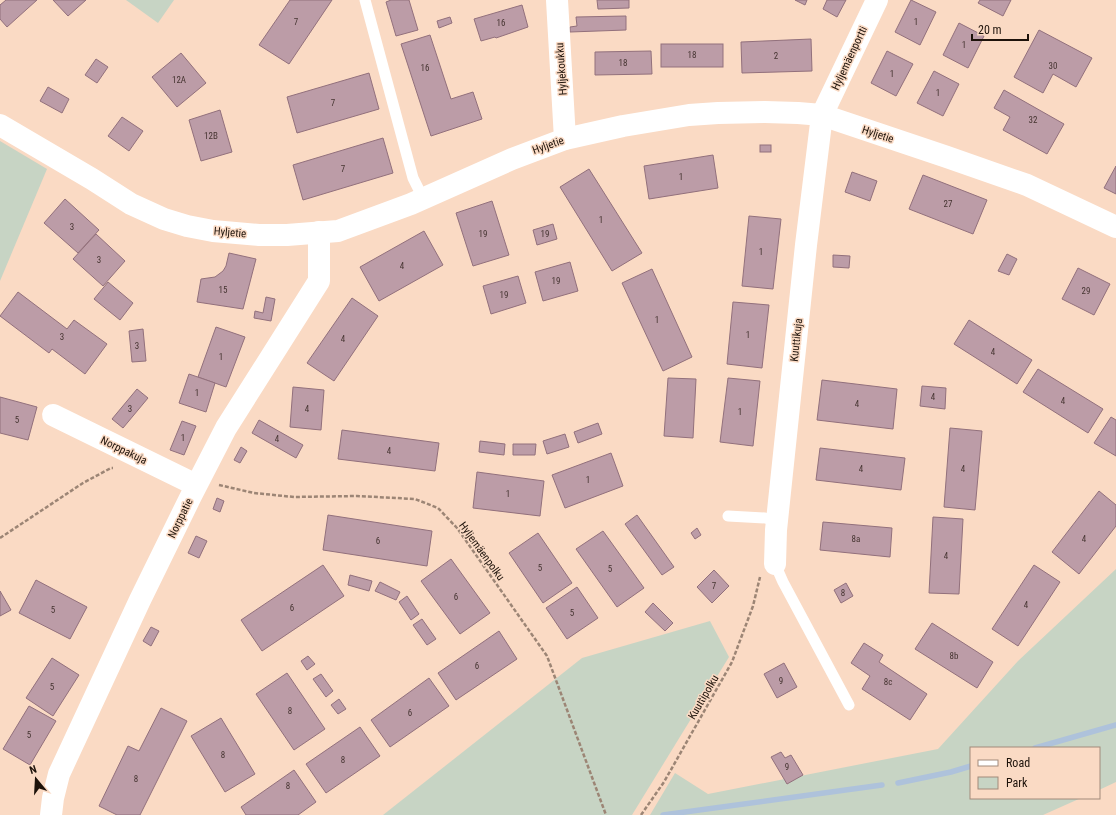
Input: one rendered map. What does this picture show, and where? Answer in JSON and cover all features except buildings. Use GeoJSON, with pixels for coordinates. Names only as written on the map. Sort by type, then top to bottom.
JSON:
{"type":"FeatureCollection","features":[{"type":"Feature","properties":{"kind":"street","name":"Hyljekoukku"},"geometry":{"type":"LineString","coordinates":[[557,0],[565,139]]}},
{"type":"Feature","properties":{"kind":"street","name":"Hyljemäenportti"},"geometry":{"type":"LineString","coordinates":[[822,115],[877,0]]}},
{"type":"Feature","properties":{"kind":"street","name":"Hyljetie"},"geometry":{"type":"LineString","coordinates":[[0,125],[131,204],[187,226],[212,232],[287,235],[338,231],[410,204],[512,159],[565,139],[624,126],[689,115],[765,112],[822,115],[947,156],[1027,185],[1116,227]]}},
{"type":"Feature","properties":{"kind":"street","name":"Kuuttikuja"},"geometry":{"type":"LineString","coordinates":[[767,571],[777,521],[822,115]]}},
{"type":"Feature","properties":{"kind":"street","name":"Norppatie"},"geometry":{"type":"LineString","coordinates":[[51,815],[53,798],[59,774],[140,600],[206,485],[226,428],[319,281],[319,232]]}},
{"type":"Feature","properties":{"kind":"street","name":"Norppakuja"},"geometry":{"type":"LineString","coordinates":[[52,415],[206,485]]}},
{"type":"Feature","properties":{"kind":"lane"},"geometry":{"type":"LineString","coordinates":[[365,0],[413,178],[418,188]]}},
{"type":"Feature","properties":{"kind":"lane"},"geometry":{"type":"LineString","coordinates":[[728,516],[765,518],[777,521]]}},
{"type":"Feature","properties":{"kind":"lane"},"geometry":{"type":"LineString","coordinates":[[767,571],[783,582],[849,705]]}},
{"type":"Feature","properties":{"kind":"path"},"geometry":{"type":"LineString","coordinates":[[0,538],[83,483],[111,468],[116,469]]}},
{"type":"Feature","properties":{"kind":"path","name":"Hyljemäenpolku"},"geometry":{"type":"LineString","coordinates":[[206,485],[254,493],[294,497],[357,496],[415,499],[438,508],[457,528],[547,656],[606,815]]}},
{"type":"Feature","properties":{"kind":"path","name":"Kuuttipolku"},"geometry":{"type":"LineString","coordinates":[[641,815],[664,782],[732,662],[767,571]]}},
{"type":"Feature","properties":{"kind":"green space"},"geometry":{"type":"Polygon","coordinates":[[[126,0],[174,0],[158,23],[126,0]]]}},
{"type":"Feature","properties":{"kind":"green space"},"geometry":{"type":"Polygon","coordinates":[[[0,141],[47,169],[0,281],[0,141]]]}},
{"type":"Feature","properties":{"kind":"green space"},"geometry":{"type":"Polygon","coordinates":[[[1116,569],[1116,782],[1100,790],[1100,747],[970,747],[970,799],[1079,799],[1043,815],[650,815],[675,773],[708,794],[938,749],[1018,661],[1116,569]]]}},
{"type":"Feature","properties":{"kind":"green space"},"geometry":{"type":"Polygon","coordinates":[[[710,621],[729,657],[632,815],[383,815],[582,658],[710,621]]]}},
{"type":"Feature","properties":{"kind":"waterway"},"geometry":{"type":"LineString","coordinates":[[1039,747],[1116,725]]}},
{"type":"Feature","properties":{"kind":"waterway"},"geometry":{"type":"LineString","coordinates":[[898,783],[951,772],[970,766]]}},
{"type":"Feature","properties":{"kind":"waterway"},"geometry":{"type":"LineString","coordinates":[[663,815],[882,785]]}}]}
